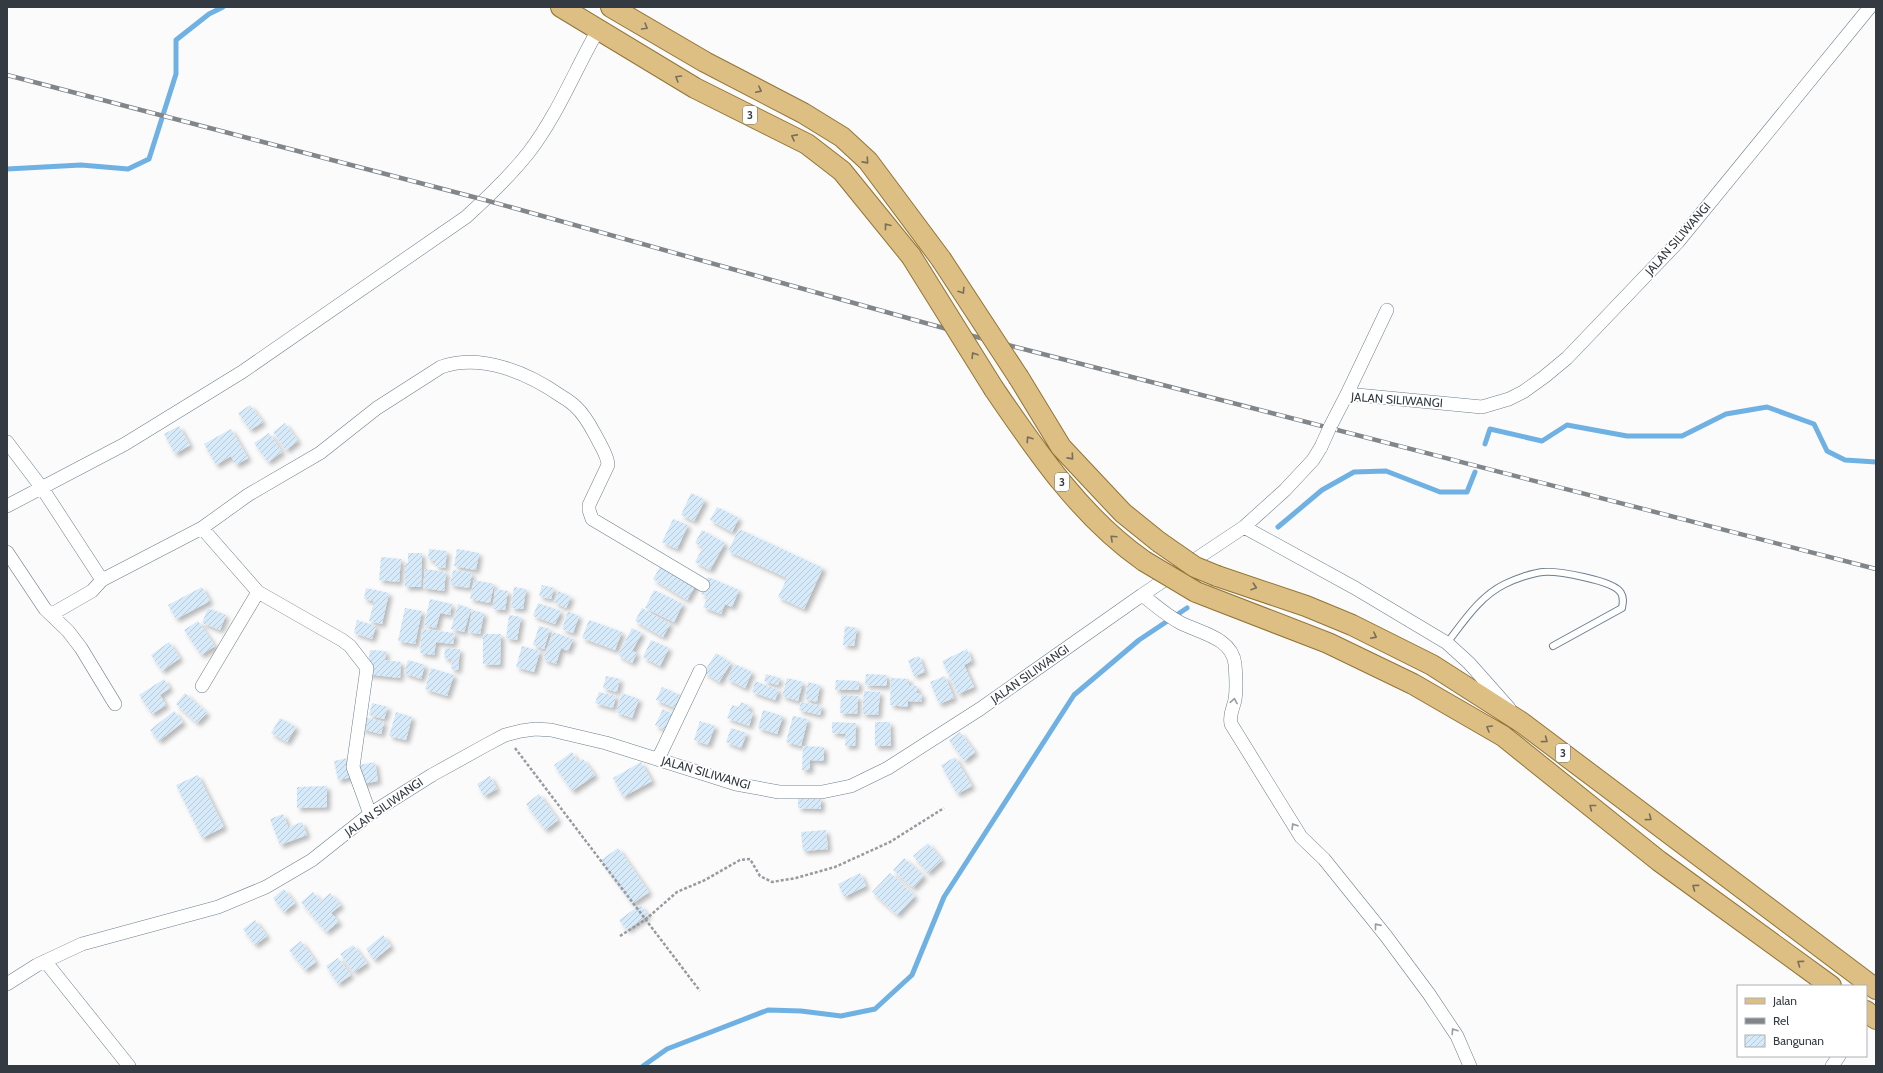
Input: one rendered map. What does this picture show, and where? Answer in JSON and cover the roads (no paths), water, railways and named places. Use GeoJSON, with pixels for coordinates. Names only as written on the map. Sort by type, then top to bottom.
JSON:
{"type":"FeatureCollection","features":[{"type":"Feature","properties":{"kind":"main road","name":"3"},"geometry":{"type":"LineString","coordinates":[[561,7],[695,88],[807,144],[842,171],[911,256],[994,388],[1039,454],[1100,526],[1121,545],[1144,561],[1196,592],[1328,643],[1413,684],[1503,736],[1659,861],[1831,985]]}},
{"type":"Feature","properties":{"kind":"main road","name":"3"},"geometry":{"type":"LineString","coordinates":[[611,7],[705,62],[803,113],[842,137],[868,161],[941,259],[1019,378],[1061,447],[1123,513],[1159,542],[1196,567],[1217,576],[1306,606],[1352,625],[1432,665],[1521,722],[1876,989]]}},
{"type":"Feature","properties":{"kind":"main road"},"geometry":{"type":"LineString","coordinates":[[1867,1012],[1876,1019]]}},
{"type":"Feature","properties":{"kind":"street","name":"JALAN SILIWANGI"},"geometry":{"type":"LineString","coordinates":[[7,984],[15,977],[82,944],[218,908],[266,887],[312,860],[370,814],[432,775],[505,735],[535,729],[551,730],[606,743],[736,784],[779,792],[822,792],[851,786],[888,768],[980,709],[1142,595],[1244,527],[1285,490],[1313,460],[1347,394],[1482,407],[1509,399],[1523,392],[1544,377],[1567,358],[1678,242],[1870,7]]}},
{"type":"Feature","properties":{"kind":"street"},"geometry":{"type":"LineString","coordinates":[[7,506],[125,444],[242,372],[466,217],[485,200],[529,152],[561,102],[598,30]]}},
{"type":"Feature","properties":{"kind":"street"},"geometry":{"type":"LineString","coordinates":[[1347,394],[1387,310]]}},
{"type":"Feature","properties":{"kind":"street"},"geometry":{"type":"LineString","coordinates":[[52,614],[92,590],[102,580],[202,528],[248,494],[320,453],[377,408],[441,367],[451,363],[500,366],[527,375],[555,391],[576,407],[592,428],[608,465],[589,505],[592,519],[703,585]]}},
{"type":"Feature","properties":{"kind":"street"},"geometry":{"type":"LineString","coordinates":[[7,442],[42,488],[102,580]]}},
{"type":"Feature","properties":{"kind":"street"},"geometry":{"type":"LineString","coordinates":[[1244,527],[1355,588],[1447,642],[1469,663],[1521,722]]}},
{"type":"Feature","properties":{"kind":"street"},"geometry":{"type":"LineString","coordinates":[[202,528],[258,592],[342,640],[355,652],[366,668],[353,767],[370,814]]}},
{"type":"Feature","properties":{"kind":"street"},"geometry":{"type":"LineString","coordinates":[[7,552],[37,598],[68,630],[81,648],[115,704]]}},
{"type":"Feature","properties":{"kind":"street"},"geometry":{"type":"LineString","coordinates":[[202,686],[258,592]]}},
{"type":"Feature","properties":{"kind":"street"},"geometry":{"type":"LineString","coordinates":[[1142,595],[1174,618],[1220,640],[1231,652],[1235,662],[1236,680],[1235,700],[1230,713],[1231,724],[1301,837],[1324,859],[1386,936],[1430,994],[1457,1036],[1470,1066]]}},
{"type":"Feature","properties":{"kind":"street"},"geometry":{"type":"LineString","coordinates":[[658,760],[700,670]]}},
{"type":"Feature","properties":{"kind":"street"},"geometry":{"type":"LineString","coordinates":[[45,962],[129,1066]]}},
{"type":"Feature","properties":{"kind":"street"},"geometry":{"type":"LineString","coordinates":[[1832,1066],[1838,1057]]}},
{"type":"Feature","properties":{"kind":"lane"},"geometry":{"type":"LineString","coordinates":[[1447,642],[1482,599],[1505,584],[1542,572],[1560,572],[1594,580],[1615,587],[1621,592],[1624,600],[1622,608],[1553,646]]}},
{"type":"Feature","properties":{"kind":"waterway"},"geometry":{"type":"LineString","coordinates":[[7,169],[81,165],[128,169],[149,159],[176,74],[176,40],[209,14],[223,7]]}},
{"type":"Feature","properties":{"kind":"waterway"},"geometry":{"type":"LineString","coordinates":[[1485,444],[1490,429],[1542,441],[1567,425],[1627,436],[1682,436],[1726,414],[1767,407],[1814,424],[1827,451],[1845,460],[1876,462]]}},
{"type":"Feature","properties":{"kind":"waterway"},"geometry":{"type":"LineString","coordinates":[[1278,527],[1322,490],[1354,472],[1386,471],[1440,492],[1467,492],[1475,472]]}},
{"type":"Feature","properties":{"kind":"waterway"},"geometry":{"type":"LineString","coordinates":[[643,1066],[667,1049],[768,1010],[801,1011],[841,1016],[875,1009],[912,975],[944,897],[1074,695],[1139,640],[1187,608]]}},
{"type":"Feature","properties":{"kind":"railway"},"geometry":{"type":"LineString","coordinates":[[7,75],[485,200],[965,334],[1876,569]]}}]}
